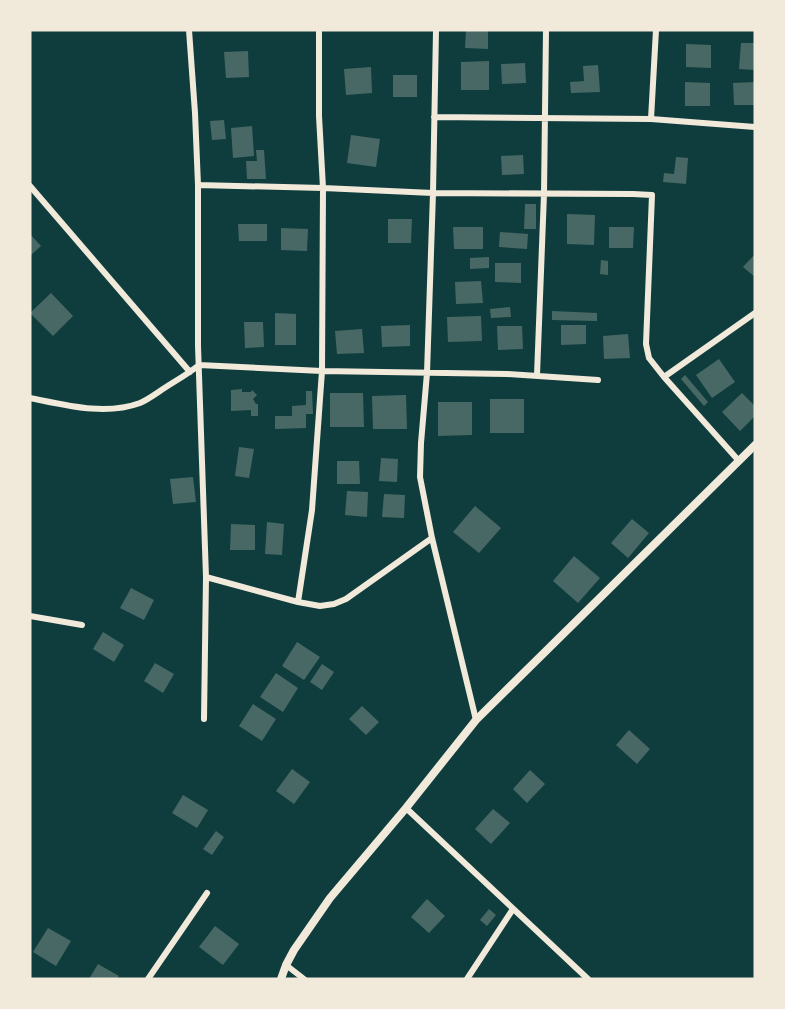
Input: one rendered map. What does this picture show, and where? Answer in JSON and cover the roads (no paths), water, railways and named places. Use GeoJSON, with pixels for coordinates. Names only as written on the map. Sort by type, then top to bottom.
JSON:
{"type":"FeatureCollection","features":[{"type":"Feature","properties":{"kind":"street"},"geometry":{"type":"LineString","coordinates":[[189,30],[198,185],[199,365],[206,577],[204,719]]}},
{"type":"Feature","properties":{"kind":"street"},"geometry":{"type":"LineString","coordinates":[[298,602],[312,510],[322,371],[324,188],[319,116],[319,30]]}},
{"type":"Feature","properties":{"kind":"street"},"geometry":{"type":"LineString","coordinates":[[436,30],[427,373],[420,443],[420,477],[432,538],[476,720]]}},
{"type":"Feature","properties":{"kind":"street"},"geometry":{"type":"LineString","coordinates":[[537,375],[544,194],[546,30]]}},
{"type":"Feature","properties":{"kind":"street"},"geometry":{"type":"LineString","coordinates":[[651,119],[656,30]]}},
{"type":"Feature","properties":{"kind":"street"},"geometry":{"type":"LineString","coordinates":[[434,117],[651,119],[755,127]]}},
{"type":"Feature","properties":{"kind":"street"},"geometry":{"type":"LineString","coordinates":[[198,185],[433,193],[652,195],[646,344],[649,358],[739,461]]}},
{"type":"Feature","properties":{"kind":"street"},"geometry":{"type":"LineString","coordinates":[[30,186],[190,372]]}},
{"type":"Feature","properties":{"kind":"street"},"geometry":{"type":"LineString","coordinates":[[664,377],[755,312]]}},
{"type":"Feature","properties":{"kind":"street"},"geometry":{"type":"LineString","coordinates":[[30,398],[100,409],[118,408],[141,403],[199,365],[322,371],[537,375],[598,380]]}},
{"type":"Feature","properties":{"kind":"street"},"geometry":{"type":"LineString","coordinates":[[281,979],[294,950],[330,897],[406,808],[476,720],[755,445]]}},
{"type":"Feature","properties":{"kind":"street"},"geometry":{"type":"LineString","coordinates":[[206,577],[298,602],[320,606],[334,604],[346,599],[432,538]]}},
{"type":"Feature","properties":{"kind":"street"},"geometry":{"type":"LineString","coordinates":[[30,616],[82,625]]}},
{"type":"Feature","properties":{"kind":"street"},"geometry":{"type":"LineString","coordinates":[[406,808],[588,979]]}},
{"type":"Feature","properties":{"kind":"street"},"geometry":{"type":"LineString","coordinates":[[148,979],[207,893]]}},
{"type":"Feature","properties":{"kind":"street"},"geometry":{"type":"LineString","coordinates":[[467,979],[513,909]]}},
{"type":"Feature","properties":{"kind":"street"},"geometry":{"type":"LineString","coordinates":[[286,965],[304,979]]}}]}
